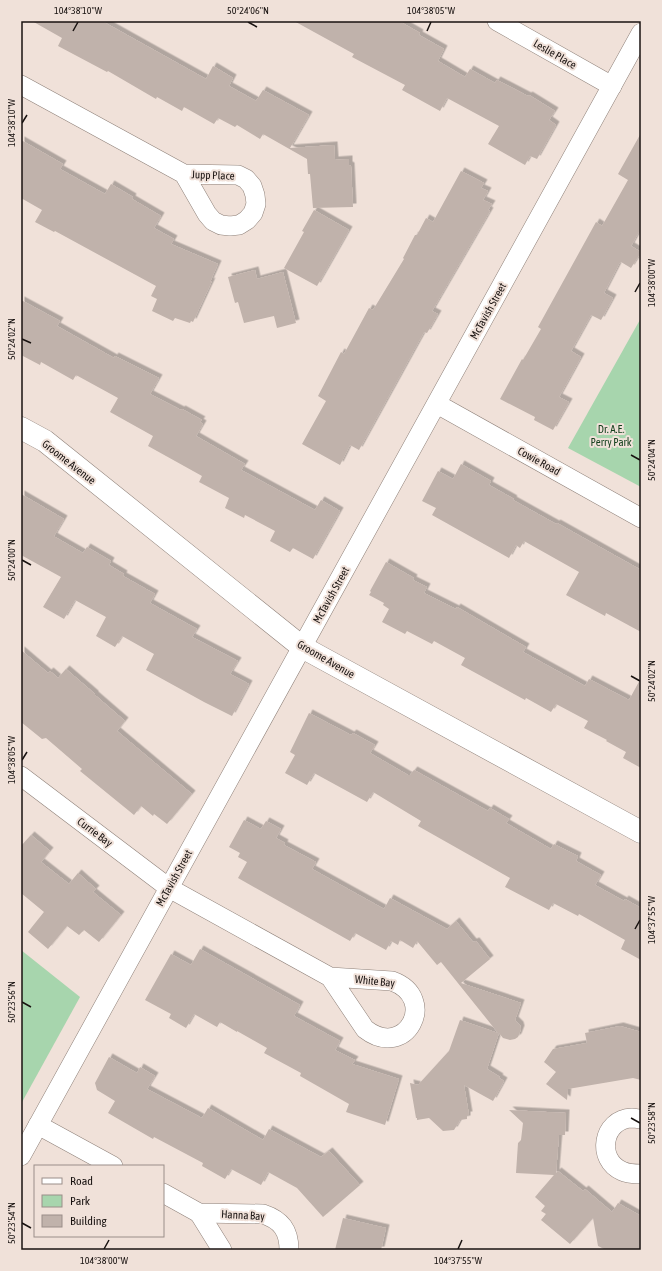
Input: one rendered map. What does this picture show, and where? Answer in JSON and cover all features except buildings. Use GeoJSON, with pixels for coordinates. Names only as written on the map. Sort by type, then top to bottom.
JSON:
{"type":"FeatureCollection","features":[{"type":"Feature","properties":{"kind":"street","name":"Leslie Place"},"geometry":{"type":"LineString","coordinates":[[497,21],[612,86]]}},
{"type":"Feature","properties":{"kind":"street","name":"McTavish Street"},"geometry":{"type":"LineString","coordinates":[[21,1156],[641,33]]}},
{"type":"Feature","properties":{"kind":"street","name":"Jupp Place"},"geometry":{"type":"LineString","coordinates":[[21,84],[184,174]]}},
{"type":"Feature","properties":{"kind":"street","name":"Cowie Road"},"geometry":{"type":"LineString","coordinates":[[437,404],[641,518]]}},
{"type":"Feature","properties":{"kind":"street","name":"Groome Avenue"},"geometry":{"type":"LineString","coordinates":[[21,428],[45,441],[302,647],[641,832]]}},
{"type":"Feature","properties":{"kind":"street","name":"Currie Bay"},"geometry":{"type":"LineString","coordinates":[[21,776],[169,888]]}},
{"type":"Feature","properties":{"kind":"street"},"geometry":{"type":"LineString","coordinates":[[169,888],[330,977]]}},
{"type":"Feature","properties":{"kind":"street"},"geometry":{"type":"LineString","coordinates":[[641,1119],[632,1118],[622,1120],[614,1125],[608,1133],[605,1142],[605,1152],[615,1168],[624,1172],[641,1174]]}},
{"type":"Feature","properties":{"kind":"street"},"geometry":{"type":"LineString","coordinates":[[38,1125],[111,1165]]}},
{"type":"Feature","properties":{"kind":"street","name":"Hanna Bay"},"geometry":{"type":"LineString","coordinates":[[164,1195],[199,1213],[263,1214],[272,1217],[281,1223],[286,1232],[289,1242],[289,1250]]}},
{"type":"Feature","properties":{"kind":"street","name":"Hanna Bay"},"geometry":{"type":"LineString","coordinates":[[199,1213],[222,1250]]}},
{"type":"Feature","properties":{"kind":"green space","name":"Dr. A.E. Perry Park"},"geometry":{"type":"Polygon","coordinates":[[[641,318],[641,487],[568,448],[641,318]]]}},
{"type":"Feature","properties":{"kind":"green space"},"geometry":{"type":"Polygon","coordinates":[[[21,950],[80,997],[21,1104],[21,950]]]}}]}
